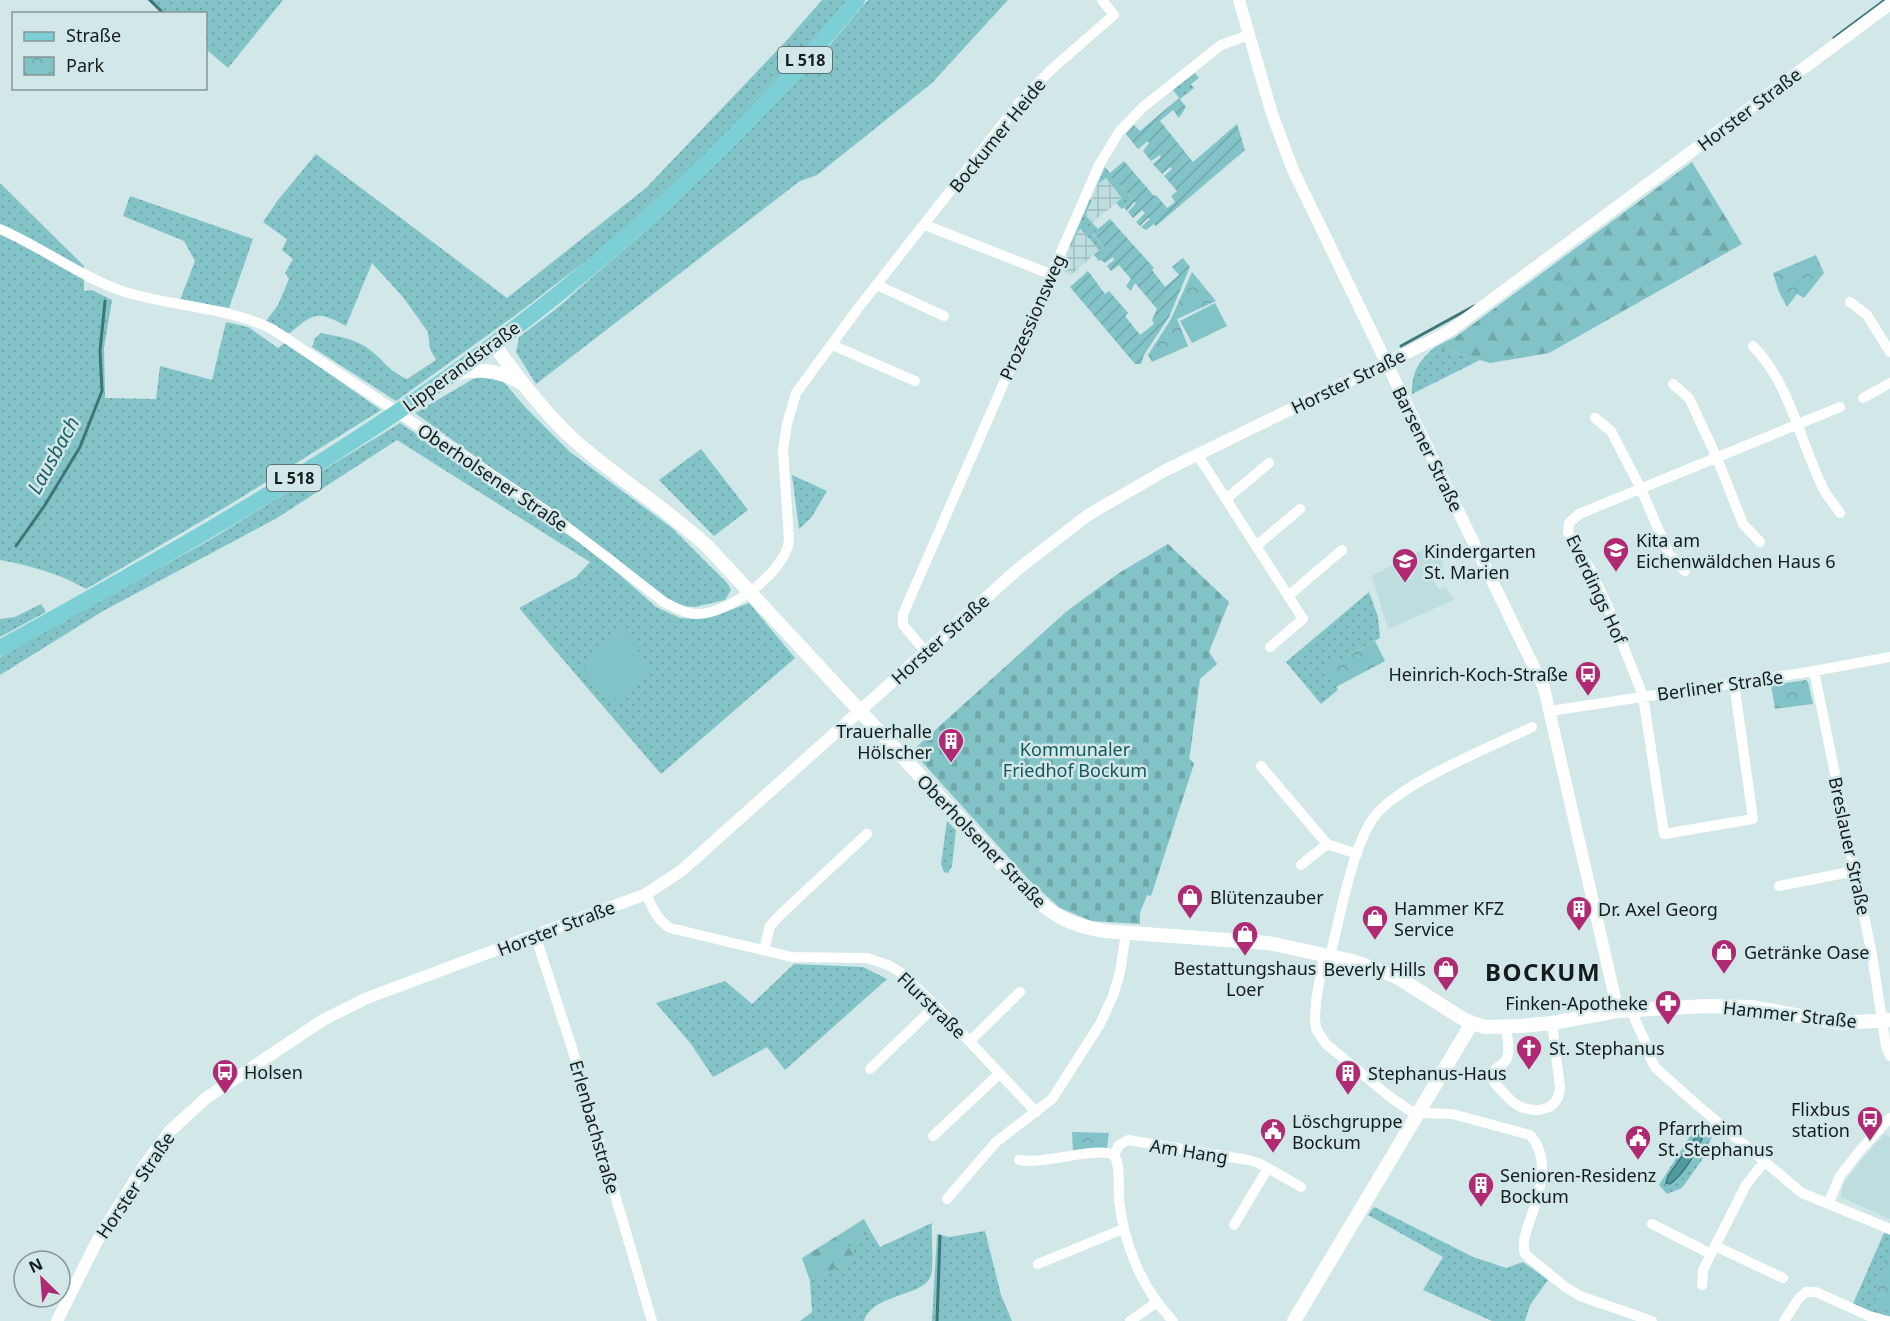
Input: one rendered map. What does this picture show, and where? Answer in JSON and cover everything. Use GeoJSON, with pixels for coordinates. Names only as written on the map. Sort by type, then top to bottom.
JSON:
{"type":"FeatureCollection","features":[{"type":"Feature","properties":{"kind":"main road","name":"Lipperandstraße"},"geometry":{"type":"LineString","coordinates":[[0,648],[184,546],[364,434],[493,343],[584,273],[676,192],[752,119],[827,37],[857,0]]}},
{"type":"Feature","properties":{"kind":"main road","name":"Oberholsener Straße"},"geometry":{"type":"LineString","coordinates":[[493,343],[522,382],[570,436],[681,522],[750,590],[1004,867],[1050,911],[1084,928],[1268,943],[1372,966],[1397,977],[1472,1023]]}},
{"type":"Feature","properties":{"kind":"main road","name":"L 518"},"geometry":{"type":"LineString","coordinates":[[452,374],[487,370],[522,382]]}},
{"type":"Feature","properties":{"kind":"main road","name":"Hammer Straße"},"geometry":{"type":"LineString","coordinates":[[1472,1023],[1485,1027],[1506,1027],[1552,1023],[1618,1011],[1706,1005],[1736,1005],[1840,1023],[1886,1020]]}},
{"type":"Feature","properties":{"kind":"main road"},"geometry":{"type":"LineString","coordinates":[[1294,1321],[1472,1023]]}},
{"type":"Feature","properties":{"kind":"street","name":"Bockumer Heide"},"geometry":{"type":"LineString","coordinates":[[750,590],[772,570],[786,552],[789,540],[783,450],[787,424],[796,393],[1023,98],[1054,67],[1114,15],[1102,0]]}},
{"type":"Feature","properties":{"kind":"street","name":"Barsener Straße"},"geometry":{"type":"LineString","coordinates":[[1239,0],[1276,124],[1293,170],[1539,676],[1550,711],[1618,1011]]}},
{"type":"Feature","properties":{"kind":"street","name":"Horster Straße"},"geometry":{"type":"LineString","coordinates":[[57,1321],[97,1241],[121,1201],[168,1132],[191,1110],[289,1042],[349,1006],[646,894],[681,872],[1018,569],[1058,537],[1116,497],[1197,454],[1431,342],[1459,324],[1890,4]]}},
{"type":"Feature","properties":{"kind":"street","name":"Prozessionsweg"},"geometry":{"type":"LineString","coordinates":[[926,652],[903,626],[903,614],[1099,165],[1119,132],[1143,107],[1214,50],[1228,41],[1249,34]]}},
{"type":"Feature","properties":{"kind":"street"},"geometry":{"type":"LineString","coordinates":[[925,225],[1050,274]]}},
{"type":"Feature","properties":{"kind":"street","name":"Oberholsener Straße"},"geometry":{"type":"LineString","coordinates":[[0,229],[121,291],[210,309],[254,321],[282,335],[545,510],[664,603],[681,611],[696,614],[728,607],[750,590]]}},
{"type":"Feature","properties":{"kind":"street"},"geometry":{"type":"LineString","coordinates":[[877,285],[944,316]]}},
{"type":"Feature","properties":{"kind":"street"},"geometry":{"type":"LineString","coordinates":[[1850,302],[1867,315],[1890,352]]}},
{"type":"Feature","properties":{"kind":"street"},"geometry":{"type":"LineString","coordinates":[[832,345],[915,381]]}},
{"type":"Feature","properties":{"kind":"street"},"geometry":{"type":"LineString","coordinates":[[1753,346],[1768,362],[1798,425],[1824,492],[1840,513]]}},
{"type":"Feature","properties":{"kind":"street"},"geometry":{"type":"LineString","coordinates":[[1863,398],[1890,382]]}},
{"type":"Feature","properties":{"kind":"street"},"geometry":{"type":"LineString","coordinates":[[1673,384],[1689,399],[1717,458],[1743,524],[1760,542]]}},
{"type":"Feature","properties":{"kind":"street","name":"Everdings Hof"},"geometry":{"type":"LineString","coordinates":[[1643,696],[1590,568],[1580,556],[1568,532],[1569,523],[1580,514],[1840,407]]}},
{"type":"Feature","properties":{"kind":"street"},"geometry":{"type":"LineString","coordinates":[[1595,418],[1611,431],[1641,489],[1669,554],[1685,571]]}},
{"type":"Feature","properties":{"kind":"street"},"geometry":{"type":"LineString","coordinates":[[1197,454],[1302,619],[1270,647]]}},
{"type":"Feature","properties":{"kind":"street"},"geometry":{"type":"LineString","coordinates":[[1226,499],[1269,463]]}},
{"type":"Feature","properties":{"kind":"street"},"geometry":{"type":"LineString","coordinates":[[1256,546],[1300,509]]}},
{"type":"Feature","properties":{"kind":"street"},"geometry":{"type":"LineString","coordinates":[[1288,596],[1342,550]]}},
{"type":"Feature","properties":{"kind":"street","name":"Berliner Straße"},"geometry":{"type":"LineString","coordinates":[[1550,711],[1814,671],[1890,657]]}},
{"type":"Feature","properties":{"kind":"street","name":"Breslauer Straße"},"geometry":{"type":"LineString","coordinates":[[1814,671],[1886,1020],[1886,1046],[1890,1056]]}},
{"type":"Feature","properties":{"kind":"street"},"geometry":{"type":"LineString","coordinates":[[1643,696],[1664,834],[1753,819],[1734,683]]}},
{"type":"Feature","properties":{"kind":"street"},"geometry":{"type":"LineString","coordinates":[[1532,727],[1416,784],[1395,798],[1374,817],[1357,854],[1327,955],[1316,1001],[1316,1029],[1322,1039],[1389,1097],[1409,1110],[1419,1113],[1452,1114],[1530,1135],[1543,1164],[1541,1185],[1524,1239],[1525,1254],[1565,1287],[1580,1296],[1652,1321]]}},
{"type":"Feature","properties":{"kind":"street"},"geometry":{"type":"LineString","coordinates":[[1261,766],[1327,844],[1357,854]]}},
{"type":"Feature","properties":{"kind":"street"},"geometry":{"type":"LineString","coordinates":[[765,950],[770,926],[780,914],[867,834]]}},
{"type":"Feature","properties":{"kind":"street"},"geometry":{"type":"LineString","coordinates":[[1301,865],[1327,844]]}},
{"type":"Feature","properties":{"kind":"street"},"geometry":{"type":"LineString","coordinates":[[1779,886],[1855,871]]}},
{"type":"Feature","properties":{"kind":"street","name":"Flurstraße"},"geometry":{"type":"LineString","coordinates":[[646,894],[654,912],[662,923],[670,928],[792,957],[867,958],[888,965],[900,972],[935,1006],[1036,1112]]}},
{"type":"Feature","properties":{"kind":"street"},"geometry":{"type":"LineString","coordinates":[[947,1199],[996,1142],[1052,1099],[1100,1024],[1113,996],[1120,972],[1126,933]]}},
{"type":"Feature","properties":{"kind":"street","name":"Erlenbachstraße"},"geometry":{"type":"LineString","coordinates":[[535,935],[571,1046],[652,1321]]}},
{"type":"Feature","properties":{"kind":"street"},"geometry":{"type":"LineString","coordinates":[[970,1041],[1020,992]]}},
{"type":"Feature","properties":{"kind":"street"},"geometry":{"type":"LineString","coordinates":[[870,1069],[935,1006]]}},
{"type":"Feature","properties":{"kind":"street"},"geometry":{"type":"LineString","coordinates":[[1633,1011],[1633,1018],[1644,1040],[1651,1062],[1656,1068],[1764,1162],[1802,1193],[1890,1229]]}},
{"type":"Feature","properties":{"kind":"street"},"geometry":{"type":"LineString","coordinates":[[1506,1027],[1508,1054],[1506,1059],[1492,1072],[1492,1077],[1510,1100],[1521,1107],[1534,1110],[1551,1107],[1556,1104],[1559,1097],[1560,1088],[1552,1023]]}},
{"type":"Feature","properties":{"kind":"street"},"geometry":{"type":"LineString","coordinates":[[933,1136],[999,1074]]}},
{"type":"Feature","properties":{"kind":"street"},"geometry":{"type":"LineString","coordinates":[[1828,1204],[1840,1176],[1890,1118]]}},
{"type":"Feature","properties":{"kind":"street","name":"Am Hang"},"geometry":{"type":"LineString","coordinates":[[1114,1155],[1119,1145],[1128,1140],[1248,1160],[1259,1163],[1301,1187]]}},
{"type":"Feature","properties":{"kind":"street"},"geometry":{"type":"LineString","coordinates":[[1019,1160],[1030,1162],[1099,1153],[1114,1155],[1117,1160],[1117,1185],[1123,1229],[1138,1270],[1157,1302],[1173,1321]]}},
{"type":"Feature","properties":{"kind":"street"},"geometry":{"type":"LineString","coordinates":[[1702,1285],[1703,1270],[1713,1250],[1746,1185],[1764,1162]]}},
{"type":"Feature","properties":{"kind":"street"},"geometry":{"type":"LineString","coordinates":[[1234,1226],[1268,1168]]}},
{"type":"Feature","properties":{"kind":"street"},"geometry":{"type":"LineString","coordinates":[[1652,1224],[1783,1278]]}},
{"type":"Feature","properties":{"kind":"street"},"geometry":{"type":"LineString","coordinates":[[1038,1264],[1123,1229]]}},
{"type":"Feature","properties":{"kind":"street"},"geometry":{"type":"LineString","coordinates":[[1784,1321],[1799,1298],[1806,1292],[1816,1292],[1869,1316],[1888,1321]]}},
{"type":"Feature","properties":{"kind":"street"},"geometry":{"type":"LineString","coordinates":[[1130,1321],[1157,1302]]}},
{"type":"Feature","properties":{"kind":"shaded area"},"geometry":{"type":"Polygon","coordinates":[[[1106,178],[1122,198],[1092,223],[1085,215],[1098,184],[1106,178]]]}},
{"type":"Feature","properties":{"kind":"shaded area"},"geometry":{"type":"Polygon","coordinates":[[[1081,229],[1099,250],[1070,276],[1062,269],[1070,246],[1081,229]]]}},
{"type":"Feature","properties":{"kind":"shaded area","name":"Kindergarten St. Marien"},"geometry":{"type":"Polygon","coordinates":[[[1439,541],[1446,552],[1442,565],[1444,571],[1432,578],[1439,590],[1446,587],[1454,600],[1388,629],[1372,576],[1439,541]]]}},
{"type":"Feature","properties":{"kind":"shaded area"},"geometry":{"type":"Polygon","coordinates":[[[1697,1135],[1701,1135],[1702,1139],[1689,1163],[1675,1180],[1670,1184],[1666,1183],[1668,1176],[1697,1135]]]}},
{"type":"Feature","properties":{"kind":"shaded area"},"geometry":{"type":"Polygon","coordinates":[[[1884,1135],[1890,1137],[1890,1219],[1841,1197],[1843,1184],[1884,1135]]]}},
{"type":"Feature","properties":{"kind":"green space"},"geometry":{"type":"Polygon","coordinates":[[[147,0],[283,0],[228,68],[207,50],[207,12],[162,12],[147,0]]]}},
{"type":"Feature","properties":{"kind":"green space"},"geometry":{"type":"Polygon","coordinates":[[[822,0],[850,0],[743,118],[676,182],[600,250],[517,314],[396,401],[312,347],[315,338],[321,333],[353,341],[365,346],[391,369],[407,379],[436,360],[430,349],[428,332],[403,297],[372,263],[346,326],[322,316],[316,316],[305,321],[290,333],[283,332],[266,321],[278,305],[289,279],[285,273],[293,259],[282,250],[287,239],[263,222],[316,154],[507,298],[646,188],[822,0]]]}},
{"type":"Feature","properties":{"kind":"green space"},"geometry":{"type":"Polygon","coordinates":[[[868,0],[1008,0],[932,83],[817,175],[800,181],[536,384],[516,352],[519,337],[556,309],[679,200],[756,124],[829,46],[868,0]]]}},
{"type":"Feature","properties":{"kind":"green space"},"geometry":{"type":"Polygon","coordinates":[[[1195,73],[1199,78],[1191,84],[1194,88],[1180,99],[1173,90],[1195,73]]]}},
{"type":"Feature","properties":{"kind":"green space"},"geometry":{"type":"Polygon","coordinates":[[[1179,98],[1186,107],[1179,118],[1173,110],[1160,121],[1193,162],[1237,124],[1245,150],[1156,226],[1154,224],[1146,230],[1141,227],[1150,219],[1148,218],[1140,226],[1136,222],[1145,213],[1142,210],[1133,218],[1128,212],[1136,203],[1134,202],[1127,211],[1124,207],[1132,199],[1110,173],[1124,161],[1167,208],[1175,202],[1171,196],[1177,191],[1164,176],[1172,169],[1170,167],[1162,174],[1153,164],[1161,157],[1160,155],[1151,161],[1143,151],[1148,141],[1138,149],[1126,134],[1134,125],[1140,131],[1179,98]]]}},
{"type":"Feature","properties":{"kind":"green space"},"geometry":{"type":"Polygon","coordinates":[[[1692,162],[1742,244],[1549,353],[1490,363],[1435,347],[1457,336],[1692,162]]]}},
{"type":"Feature","properties":{"kind":"green space"},"geometry":{"type":"Polygon","coordinates":[[[1105,167],[1132,199],[1122,209],[1116,203],[1122,198],[1106,178],[1098,184],[1094,192],[1105,167]]]}},
{"type":"Feature","properties":{"kind":"green space"},"geometry":{"type":"Polygon","coordinates":[[[0,183],[84,266],[84,291],[92,290],[112,300],[104,348],[105,398],[156,399],[160,366],[212,380],[226,322],[248,327],[278,348],[285,343],[381,410],[229,505],[86,589],[44,571],[0,560],[0,183]]]}},
{"type":"Feature","properties":{"kind":"green space"},"geometry":{"type":"Polygon","coordinates":[[[130,196],[253,239],[229,308],[180,300],[195,261],[184,241],[123,216],[130,196]]]}},
{"type":"Feature","properties":{"kind":"green space"},"geometry":{"type":"Polygon","coordinates":[[[1090,199],[1092,200],[1085,215],[1098,229],[1093,234],[1104,247],[1099,250],[1081,229],[1070,246],[1090,199]]]}},
{"type":"Feature","properties":{"kind":"green space"},"geometry":{"type":"Polygon","coordinates":[[[1110,219],[1154,268],[1152,270],[1165,287],[1179,275],[1172,267],[1183,258],[1190,267],[1169,317],[1144,355],[1141,364],[1135,364],[1070,287],[1088,271],[1105,294],[1109,291],[1128,313],[1125,316],[1140,335],[1154,324],[1152,320],[1157,309],[1135,283],[1131,291],[1126,286],[1131,279],[1119,265],[1111,271],[1107,266],[1114,260],[1113,257],[1105,263],[1099,261],[1094,255],[1104,247],[1093,233],[1110,219]]]}},
{"type":"Feature","properties":{"kind":"green space"},"geometry":{"type":"Polygon","coordinates":[[[1816,255],[1824,273],[1804,298],[1797,294],[1787,307],[1773,273],[1816,255]]]}},
{"type":"Feature","properties":{"kind":"green space"},"geometry":{"type":"Polygon","coordinates":[[[1192,272],[1216,301],[1177,319],[1188,346],[1152,362],[1148,355],[1171,319],[1192,272]]]}},
{"type":"Feature","properties":{"kind":"green space"},"geometry":{"type":"Polygon","coordinates":[[[1215,303],[1227,326],[1192,343],[1180,321],[1215,303]]]}},
{"type":"Feature","properties":{"kind":"green space"},"geometry":{"type":"Polygon","coordinates":[[[1435,347],[1480,360],[1412,394],[1413,379],[1417,368],[1424,357],[1435,347]]]}},
{"type":"Feature","properties":{"kind":"green space"},"geometry":{"type":"Polygon","coordinates":[[[483,377],[502,380],[524,406],[570,452],[672,528],[727,583],[731,590],[725,600],[695,607],[679,606],[610,553],[415,413],[473,379],[483,377]]]}},
{"type":"Feature","properties":{"kind":"green space"},"geometry":{"type":"Polygon","coordinates":[[[400,423],[595,553],[656,607],[680,618],[697,619],[749,603],[795,658],[661,774],[519,608],[576,577],[590,562],[397,440],[277,518],[103,611],[0,675],[0,657],[213,538],[400,423]]]}},
{"type":"Feature","properties":{"kind":"green space"},"geometry":{"type":"Polygon","coordinates":[[[701,449],[748,510],[714,536],[659,480],[701,449]]]}},
{"type":"Feature","properties":{"kind":"green space"},"geometry":{"type":"Polygon","coordinates":[[[792,475],[827,491],[811,518],[799,529],[792,475]]]}},
{"type":"Feature","properties":{"kind":"green space","name":"Kommunaler Friedhof Bockum"},"geometry":{"type":"Polygon","coordinates":[[[1168,544],[1229,602],[1209,652],[1217,664],[1200,679],[1189,758],[1194,764],[1151,896],[1147,895],[1140,913],[1140,924],[1092,921],[1060,908],[1029,880],[912,751],[1067,611],[1119,573],[1168,544]]]}},
{"type":"Feature","properties":{"kind":"green space"},"geometry":{"type":"Polygon","coordinates":[[[1369,592],[1378,617],[1380,638],[1326,667],[1338,690],[1321,704],[1286,662],[1369,592]]]}},
{"type":"Feature","properties":{"kind":"green space"},"geometry":{"type":"Polygon","coordinates":[[[41,604],[46,612],[0,637],[0,619],[15,617],[41,604]]]}},
{"type":"Feature","properties":{"kind":"green space"},"geometry":{"type":"Polygon","coordinates":[[[620,629],[653,668],[612,702],[580,663],[620,629]]]}},
{"type":"Feature","properties":{"kind":"green space"},"geometry":{"type":"Polygon","coordinates":[[[1375,641],[1385,661],[1336,687],[1325,667],[1375,641]]]}},
{"type":"Feature","properties":{"kind":"green space"},"geometry":{"type":"Polygon","coordinates":[[[1806,680],[1813,704],[1775,709],[1771,685],[1806,680]]]}},
{"type":"Feature","properties":{"kind":"green space"},"geometry":{"type":"Polygon","coordinates":[[[947,821],[956,830],[952,866],[948,873],[944,872],[941,864],[947,821]]]}},
{"type":"Feature","properties":{"kind":"green space"},"geometry":{"type":"Polygon","coordinates":[[[794,964],[863,967],[887,979],[785,1070],[767,1047],[713,1077],[691,1044],[656,1003],[725,981],[752,1004],[794,964]]]}},
{"type":"Feature","properties":{"kind":"green space"},"geometry":{"type":"Polygon","coordinates":[[[1699,1122],[1714,1132],[1702,1160],[1682,1188],[1667,1194],[1659,1185],[1699,1122]]]}},
{"type":"Feature","properties":{"kind":"green space"},"geometry":{"type":"Polygon","coordinates":[[[1072,1132],[1109,1133],[1107,1148],[1073,1153],[1072,1132]]]}},
{"type":"Feature","properties":{"kind":"green space"},"geometry":{"type":"Polygon","coordinates":[[[1374,1207],[1473,1257],[1506,1268],[1523,1262],[1548,1280],[1530,1305],[1525,1321],[1492,1321],[1423,1290],[1443,1257],[1368,1215],[1374,1207]]]}},
{"type":"Feature","properties":{"kind":"green space"},"geometry":{"type":"Polygon","coordinates":[[[864,1219],[871,1232],[847,1243],[855,1259],[810,1281],[802,1258],[864,1219]]]}},
{"type":"Feature","properties":{"kind":"green space"},"geometry":{"type":"Polygon","coordinates":[[[932,1223],[931,1275],[927,1282],[919,1288],[877,1305],[864,1321],[800,1321],[812,1312],[810,1281],[854,1259],[847,1243],[871,1232],[880,1247],[932,1223]]]}},
{"type":"Feature","properties":{"kind":"green space"},"geometry":{"type":"Polygon","coordinates":[[[985,1231],[1001,1295],[1012,1321],[932,1321],[937,1234],[949,1237],[985,1231]]]}},
{"type":"Feature","properties":{"kind":"green space"},"geometry":{"type":"Polygon","coordinates":[[[1884,1233],[1890,1235],[1890,1319],[1852,1306],[1884,1233]]]}},
{"type":"Feature","properties":{"kind":"green space"},"geometry":{"type":"Polygon","coordinates":[[[1885,1258],[1890,1260],[1890,1312],[1874,1306],[1885,1258]]]}},
{"type":"Feature","properties":{"kind":"waterway"},"geometry":{"type":"LineString","coordinates":[[150,0],[162,12]]}},
{"type":"Feature","properties":{"kind":"waterway"},"geometry":{"type":"LineString","coordinates":[[1834,38],[1885,0]]}},
{"type":"Feature","properties":{"kind":"waterway","name":"Lausbach"},"geometry":{"type":"LineString","coordinates":[[16,546],[45,505],[80,447],[102,391],[100,351],[105,301]]}},
{"type":"Feature","properties":{"kind":"waterway"},"geometry":{"type":"LineString","coordinates":[[1401,346],[1474,306]]}},
{"type":"Feature","properties":{"kind":"waterway"},"geometry":{"type":"LineString","coordinates":[[937,1321],[940,1236]]}},
{"type":"Feature","properties":{"kind":"place","name":"Kita am Eichenwäldchen Haus 6"},"geometry":{"type":"Point","coordinates":[1616,573]}},
{"type":"Feature","properties":{"kind":"place","name":"Kindergarten St. Marien"},"geometry":{"type":"Point","coordinates":[1405,584]}},
{"type":"Feature","properties":{"kind":"place","name":"Heinrich-Koch-Straße"},"geometry":{"type":"Point","coordinates":[1588,697]}},
{"type":"Feature","properties":{"kind":"place","name":"Trauerhalle Hölscher"},"geometry":{"type":"Point","coordinates":[951,764]}},
{"type":"Feature","properties":{"kind":"place","name":"Blütenzauber"},"geometry":{"type":"Point","coordinates":[1190,920]}},
{"type":"Feature","properties":{"kind":"place","name":"Dr. Axel Georg"},"geometry":{"type":"Point","coordinates":[1579,932]}},
{"type":"Feature","properties":{"kind":"place","name":"Hammer KFZ Service"},"geometry":{"type":"Point","coordinates":[1375,941]}},
{"type":"Feature","properties":{"kind":"place","name":"Bestattungshaus Loer"},"geometry":{"type":"Point","coordinates":[1245,957]}},
{"type":"Feature","properties":{"kind":"place","name":"Getränke Oase"},"geometry":{"type":"Point","coordinates":[1724,975]}},
{"type":"Feature","properties":{"kind":"place","name":"Beverly Hills"},"geometry":{"type":"Point","coordinates":[1446,992]}},
{"type":"Feature","properties":{"kind":"place","name":"Finken-Apotheke"},"geometry":{"type":"Point","coordinates":[1668,1026]}},
{"type":"Feature","properties":{"kind":"place","name":"St. Stephanus"},"geometry":{"type":"Point","coordinates":[1529,1071]}},
{"type":"Feature","properties":{"kind":"place","name":"Holsen"},"geometry":{"type":"Point","coordinates":[225,1095]}},
{"type":"Feature","properties":{"kind":"place","name":"Stephanus-Haus"},"geometry":{"type":"Point","coordinates":[1348,1096]}},
{"type":"Feature","properties":{"kind":"place","name":"Flixbus station"},"geometry":{"type":"Point","coordinates":[1870,1142]}},
{"type":"Feature","properties":{"kind":"place","name":"Löschgruppe Bockum"},"geometry":{"type":"Point","coordinates":[1273,1154]}},
{"type":"Feature","properties":{"kind":"place","name":"Pfarrheim St. Stephanus"},"geometry":{"type":"Point","coordinates":[1638,1161]}},
{"type":"Feature","properties":{"kind":"place","name":"Senioren-Residenz Bockum"},"geometry":{"type":"Point","coordinates":[1481,1208]}},
{"type":"Feature","properties":{"kind":"district","name":"BOCKUM"},"geometry":{"type":"Point","coordinates":[1543,971]}}]}
